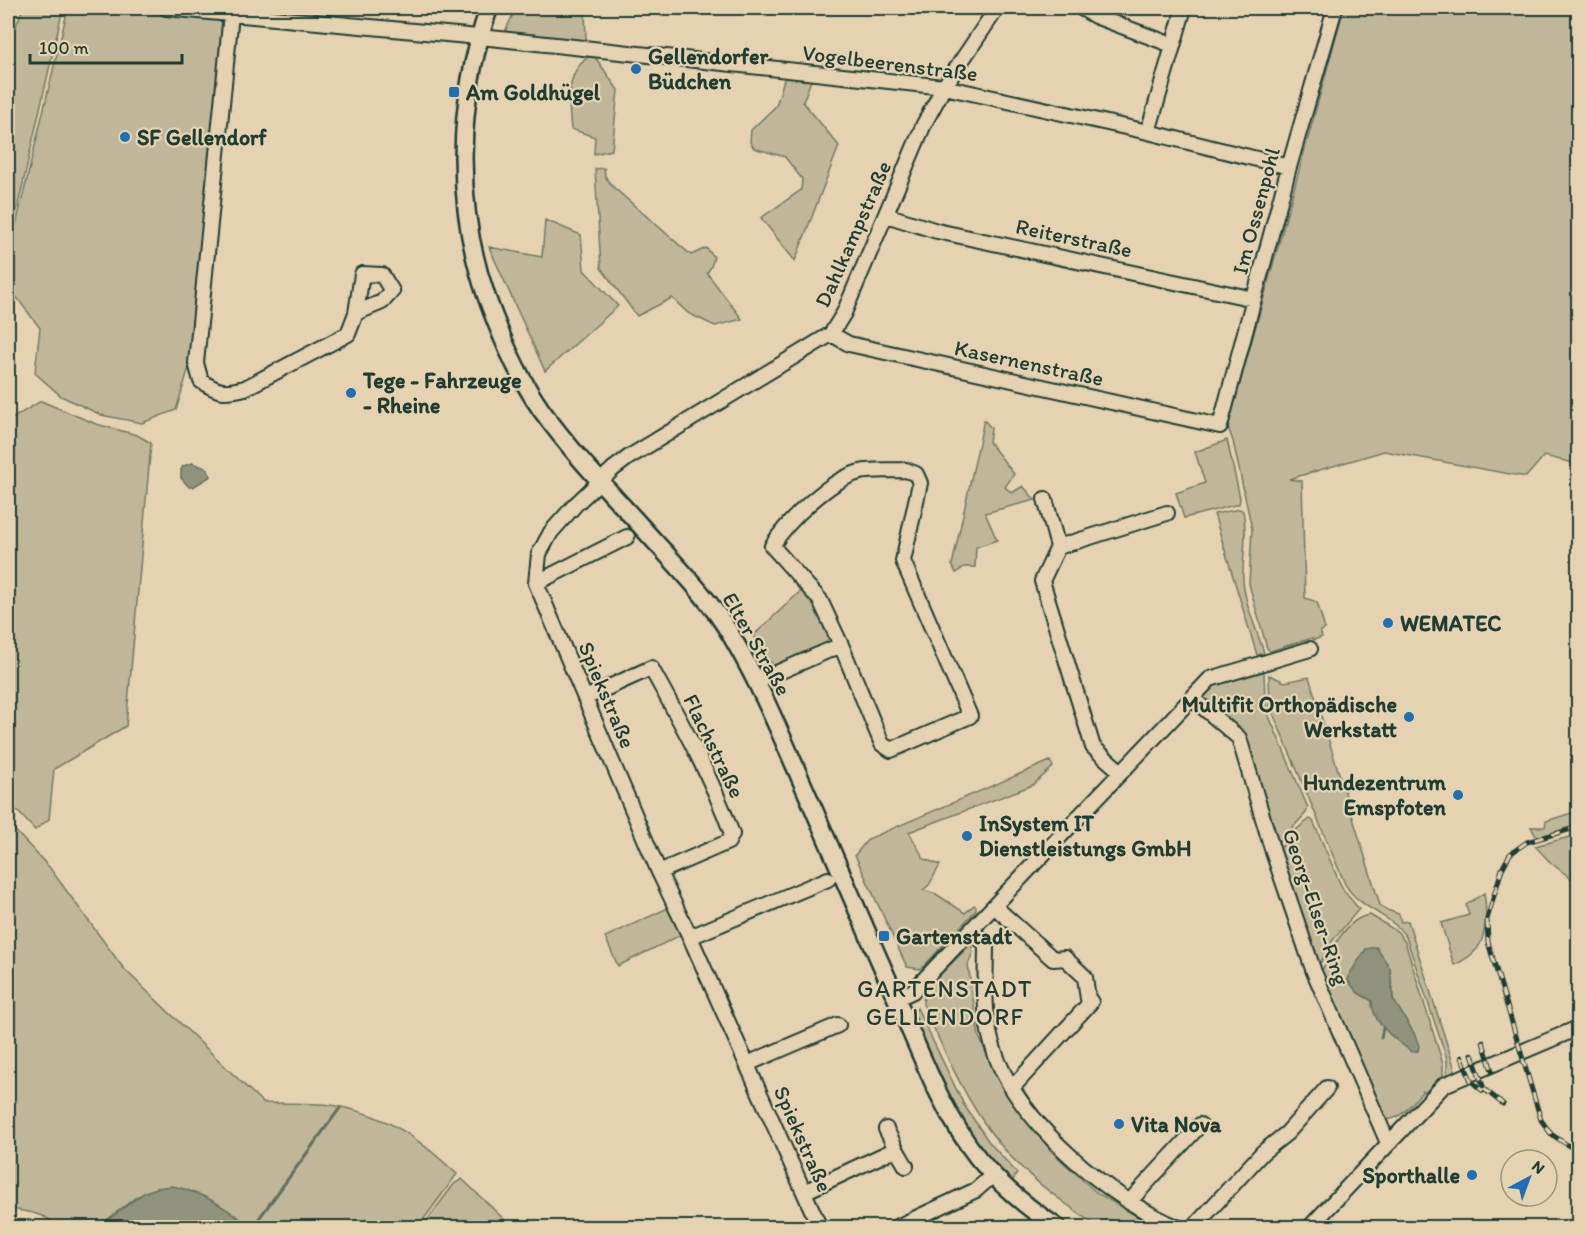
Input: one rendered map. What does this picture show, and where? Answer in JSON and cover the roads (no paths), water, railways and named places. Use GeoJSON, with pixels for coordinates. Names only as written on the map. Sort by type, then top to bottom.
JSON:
{"type":"FeatureCollection","features":[{"type":"Feature","properties":{"kind":"main road","name":"Elter Straße"},"geometry":{"type":"LineString","coordinates":[[489,8],[469,91],[465,130],[465,198],[477,262],[498,328],[517,370],[541,410],[600,481],[704,597],[730,634],[756,682],[896,999],[958,1129],[979,1160],[993,1175],[1027,1205],[1058,1227]]}},
{"type":"Feature","properties":{"kind":"street"},"geometry":{"type":"LineString","coordinates":[[166,8],[480,38]]}},
{"type":"Feature","properties":{"kind":"street","name":"Dahlkampstraße"},"geometry":{"type":"LineString","coordinates":[[600,481],[629,457],[831,334],[844,313],[924,124],[944,87],[997,8]]}},
{"type":"Feature","properties":{"kind":"street"},"geometry":{"type":"LineString","coordinates":[[1081,8],[1095,16],[1172,45]]}},
{"type":"Feature","properties":{"kind":"street"},"geometry":{"type":"LineString","coordinates":[[1148,132],[1184,8]]}},
{"type":"Feature","properties":{"kind":"street","name":"Im Ossenpohl"},"geometry":{"type":"LineString","coordinates":[[1220,426],[1289,167],[1335,8]]}},
{"type":"Feature","properties":{"kind":"street"},"geometry":{"type":"LineString","coordinates":[[231,14],[196,363],[201,381],[214,390],[228,393],[245,388],[348,334],[356,313]]}},
{"type":"Feature","properties":{"kind":"street","name":"Vogelbeerenstraße"},"geometry":{"type":"LineString","coordinates":[[480,38],[944,87],[1148,132],[1289,167]]}},
{"type":"Feature","properties":{"kind":"street","name":"Reiterstraße"},"geometry":{"type":"LineString","coordinates":[[885,215],[937,231],[1254,298]]}},
{"type":"Feature","properties":{"kind":"street","name":"Kasernenstraße"},"geometry":{"type":"LineString","coordinates":[[831,334],[849,344],[1220,426]]}},
{"type":"Feature","properties":{"kind":"street"},"geometry":{"type":"LineString","coordinates":[[906,470],[916,474],[920,483],[903,561],[970,716],[891,750],[882,744],[841,645],[820,600],[772,546],[818,495],[859,472],[906,470]]}},
{"type":"Feature","properties":{"kind":"street","name":"Spiekstraße"},"geometry":{"type":"LineString","coordinates":[[600,481],[551,532],[539,554],[536,583],[659,872],[819,1227]]}},
{"type":"Feature","properties":{"kind":"street"},"geometry":{"type":"LineString","coordinates":[[1045,499],[1058,547],[1042,581],[1093,747],[1121,772]]}},
{"type":"Feature","properties":{"kind":"street"},"geometry":{"type":"LineString","coordinates":[[1058,547],[1167,513]]}},
{"type":"Feature","properties":{"kind":"street"},"geometry":{"type":"LineString","coordinates":[[536,583],[627,537]]}},
{"type":"Feature","properties":{"kind":"street"},"geometry":{"type":"LineString","coordinates":[[756,682],[841,645]]}},
{"type":"Feature","properties":{"kind":"street"},"geometry":{"type":"LineString","coordinates":[[896,999],[913,991],[1210,679],[1310,649]]}},
{"type":"Feature","properties":{"kind":"street","name":"Flachstraße"},"geometry":{"type":"LineString","coordinates":[[585,698],[651,668],[721,803],[732,834],[728,842],[659,872]]}},
{"type":"Feature","properties":{"kind":"street","name":"Georg-Elser-Ring"},"geometry":{"type":"LineString","coordinates":[[1192,698],[1239,738],[1273,852],[1319,985],[1388,1143]]}},
{"type":"Feature","properties":{"kind":"street"},"geometry":{"type":"LineString","coordinates":[[690,937],[828,879]]}},
{"type":"Feature","properties":{"kind":"street"},"geometry":{"type":"LineString","coordinates":[[994,906],[1053,959],[1065,958],[1085,977],[1088,999],[1091,1002],[1012,1088]]}},
{"type":"Feature","properties":{"kind":"street"},"geometry":{"type":"LineString","coordinates":[[972,930],[986,945],[987,1024],[994,1052],[1012,1088],[1034,1117],[1077,1163],[1129,1202],[1158,1219],[1179,1227]]}},
{"type":"Feature","properties":{"kind":"street"},"geometry":{"type":"LineString","coordinates":[[747,1064],[838,1025]]}},
{"type":"Feature","properties":{"kind":"street"},"geometry":{"type":"LineString","coordinates":[[1309,1227],[1444,1085],[1578,1028]]}},
{"type":"Feature","properties":{"kind":"street"},"geometry":{"type":"LineString","coordinates":[[1193,1227],[1263,1152],[1287,1133],[1328,1088]]}},
{"type":"Feature","properties":{"kind":"street"},"geometry":{"type":"LineString","coordinates":[[1129,1202],[1200,1125]]}},
{"type":"Feature","properties":{"kind":"street"},"geometry":{"type":"LineString","coordinates":[[886,1129],[906,1166]]}},
{"type":"Feature","properties":{"kind":"street"},"geometry":{"type":"LineString","coordinates":[[804,1192],[896,1149]]}},
{"type":"Feature","properties":{"kind":"street"},"geometry":{"type":"LineString","coordinates":[[895,1227],[976,1190],[993,1175]]}},
{"type":"Feature","properties":{"kind":"waterway"},"geometry":{"type":"LineString","coordinates":[[1381,1038],[1383,1028]]}},
{"type":"Feature","properties":{"kind":"waterway"},"geometry":{"type":"LineString","coordinates":[[252,1228],[340,1108]]}},
{"type":"Feature","properties":{"kind":"railway"},"geometry":{"type":"LineString","coordinates":[[1578,827],[1527,842],[1510,854],[1502,869],[1487,919],[1488,942],[1541,1120],[1551,1134],[1578,1152]]}},
{"type":"Feature","properties":{"kind":"railway"},"geometry":{"type":"LineString","coordinates":[[1483,1042],[1492,1071]]}},
{"type":"Feature","properties":{"kind":"railway"},"geometry":{"type":"LineString","coordinates":[[1472,1054],[1484,1089],[1503,1104]]}},
{"type":"Feature","properties":{"kind":"railway"},"geometry":{"type":"LineString","coordinates":[[1462,1057],[1471,1081],[1483,1091]]}},
{"type":"Feature","properties":{"kind":"place","name":"Gellendorfer Büdchen"},"geometry":{"type":"Point","coordinates":[636,69]}},
{"type":"Feature","properties":{"kind":"place","name":"Am Goldhügel"},"geometry":{"type":"Point","coordinates":[454,92]}},
{"type":"Feature","properties":{"kind":"place","name":"SF Gellendorf"},"geometry":{"type":"Point","coordinates":[125,137]}},
{"type":"Feature","properties":{"kind":"place","name":"Tege - Fahrzeuge - Rheine"},"geometry":{"type":"Point","coordinates":[351,393]}},
{"type":"Feature","properties":{"kind":"place","name":"WEMATEC"},"geometry":{"type":"Point","coordinates":[1388,623]}},
{"type":"Feature","properties":{"kind":"place","name":"Multifit Orthopädische Werkstatt"},"geometry":{"type":"Point","coordinates":[1409,717]}},
{"type":"Feature","properties":{"kind":"place","name":"Hundezentrum Emspfoten"},"geometry":{"type":"Point","coordinates":[1458,795]}},
{"type":"Feature","properties":{"kind":"place","name":"InSystem IT Dienstleistungs GmbH"},"geometry":{"type":"Point","coordinates":[967,836]}},
{"type":"Feature","properties":{"kind":"place","name":"Gartenstadt"},"geometry":{"type":"Point","coordinates":[884,936]}},
{"type":"Feature","properties":{"kind":"place","name":"Vita Nova"},"geometry":{"type":"Point","coordinates":[1119,1124]}},
{"type":"Feature","properties":{"kind":"place","name":"Sporthalle"},"geometry":{"type":"Point","coordinates":[1472,1175]}},
{"type":"Feature","properties":{"kind":"district","name":"GARTENSTADT GELLENDORF"},"geometry":{"type":"Point","coordinates":[945,1002]}}]}
